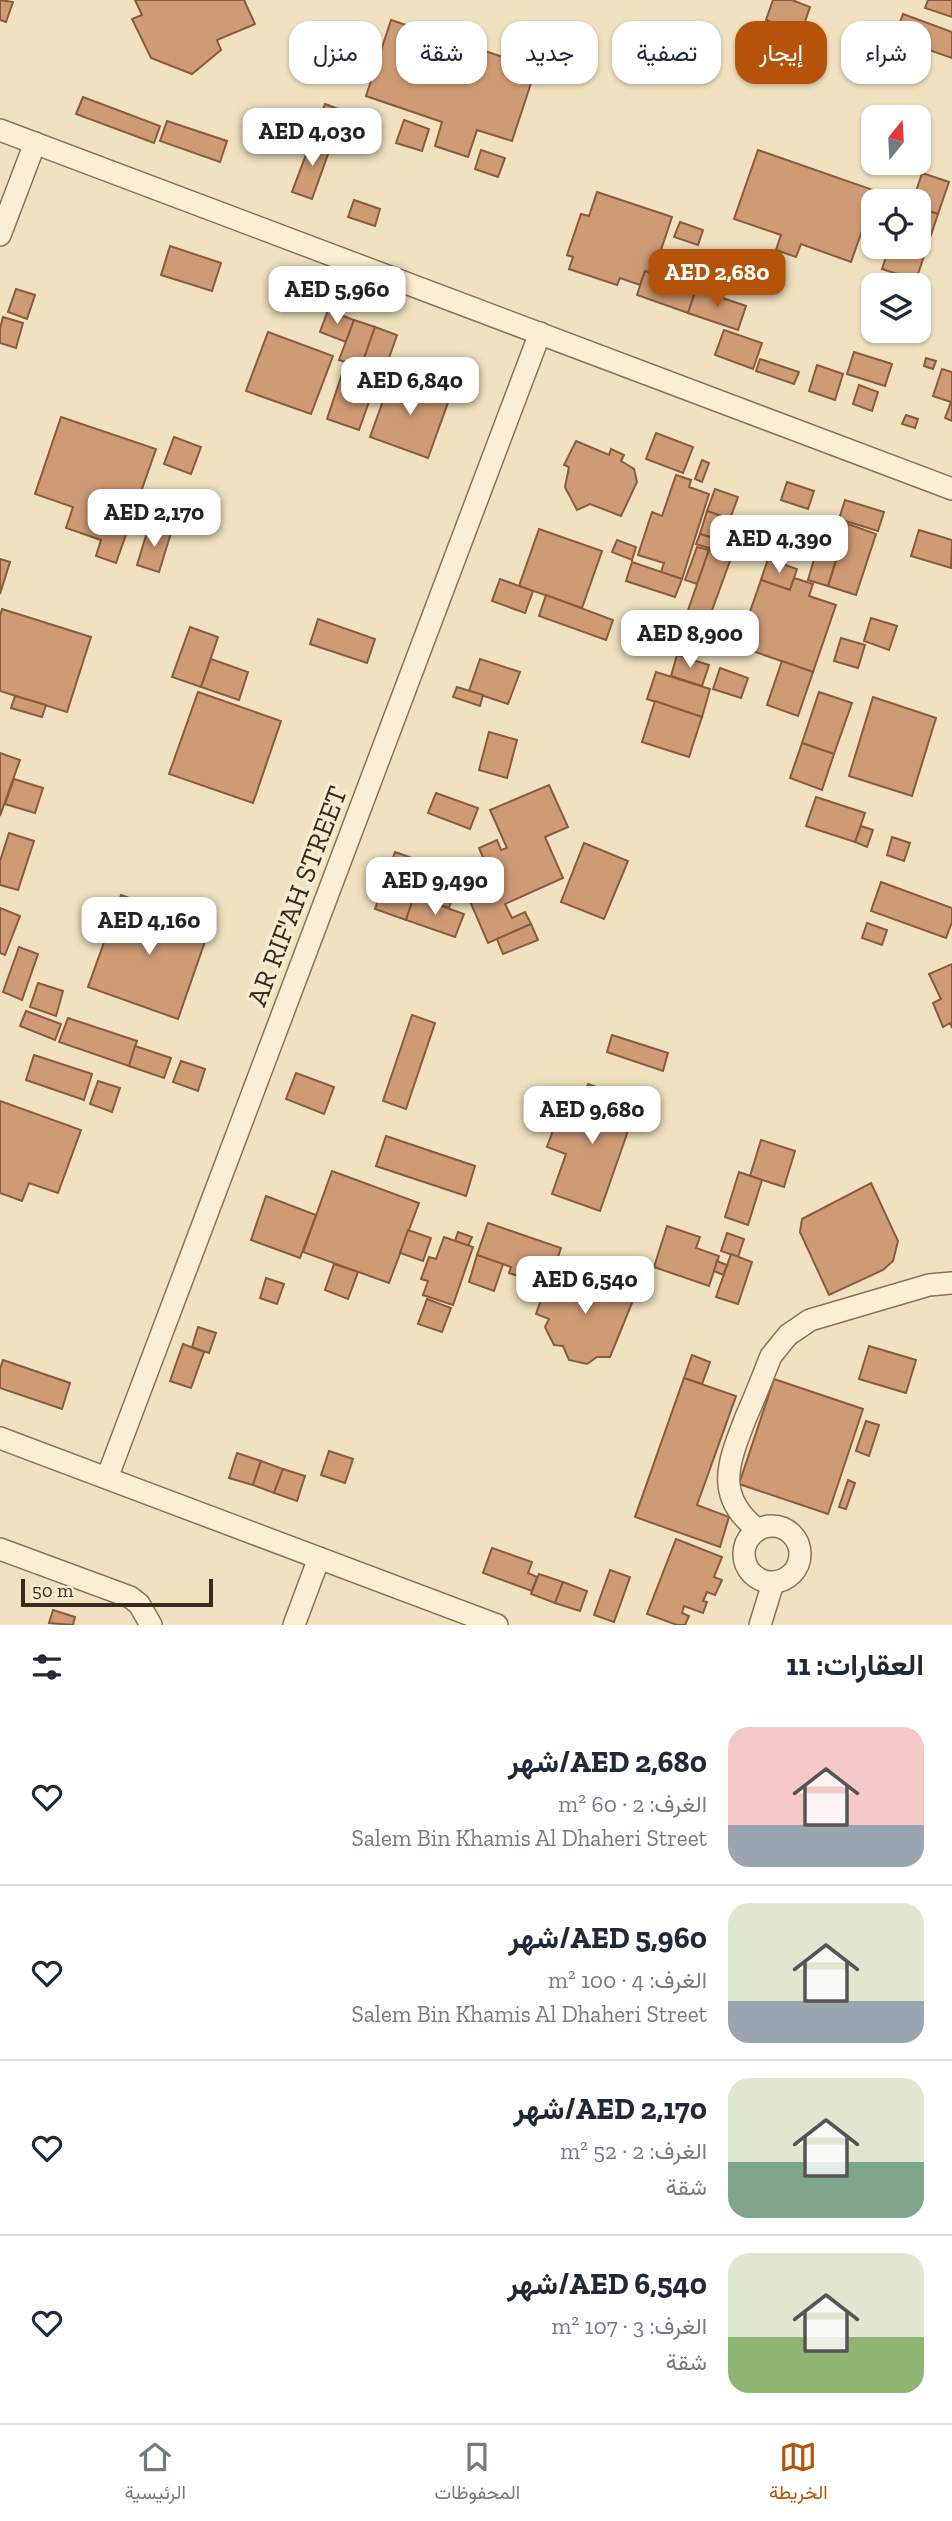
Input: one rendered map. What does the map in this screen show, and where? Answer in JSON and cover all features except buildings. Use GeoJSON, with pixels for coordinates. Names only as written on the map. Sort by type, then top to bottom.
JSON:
{"type":"FeatureCollection","features":[{"type":"Feature","properties":{"kind":"street"},"geometry":{"type":"LineString","coordinates":[[0,130],[952,489]]}},
{"type":"Feature","properties":{"kind":"street"},"geometry":{"type":"LineString","coordinates":[[0,235],[35,143]]}},
{"type":"Feature","properties":{"kind":"street","name":"AR RIF'AH STREET"},"geometry":{"type":"LineString","coordinates":[[107,1478],[540,334]]}},
{"type":"Feature","properties":{"kind":"street"},"geometry":{"type":"LineString","coordinates":[[758,1530],[735,1506],[728,1484],[728,1472],[733,1451],[771,1356],[779,1345],[798,1327],[823,1316],[929,1285],[952,1283]]}},
{"type":"Feature","properties":{"kind":"street"},"geometry":{"type":"LineString","coordinates":[[1,1443],[107,1478],[497,1625]]}},
{"type":"Feature","properties":{"kind":"street"},"geometry":{"type":"LineString","coordinates":[[776,1526],[793,1535],[801,1552],[797,1570],[782,1581],[773,1583],[755,1577],[745,1562],[746,1544],[758,1530],[776,1526]]}},
{"type":"Feature","properties":{"kind":"street"},"geometry":{"type":"LineString","coordinates":[[0,1549],[130,1597],[139,1604],[151,1625]]}},
{"type":"Feature","properties":{"kind":"street"},"geometry":{"type":"LineString","coordinates":[[294,1625],[319,1558]]}},
{"type":"Feature","properties":{"kind":"street"},"geometry":{"type":"LineString","coordinates":[[760,1625],[773,1583]]}}]}
